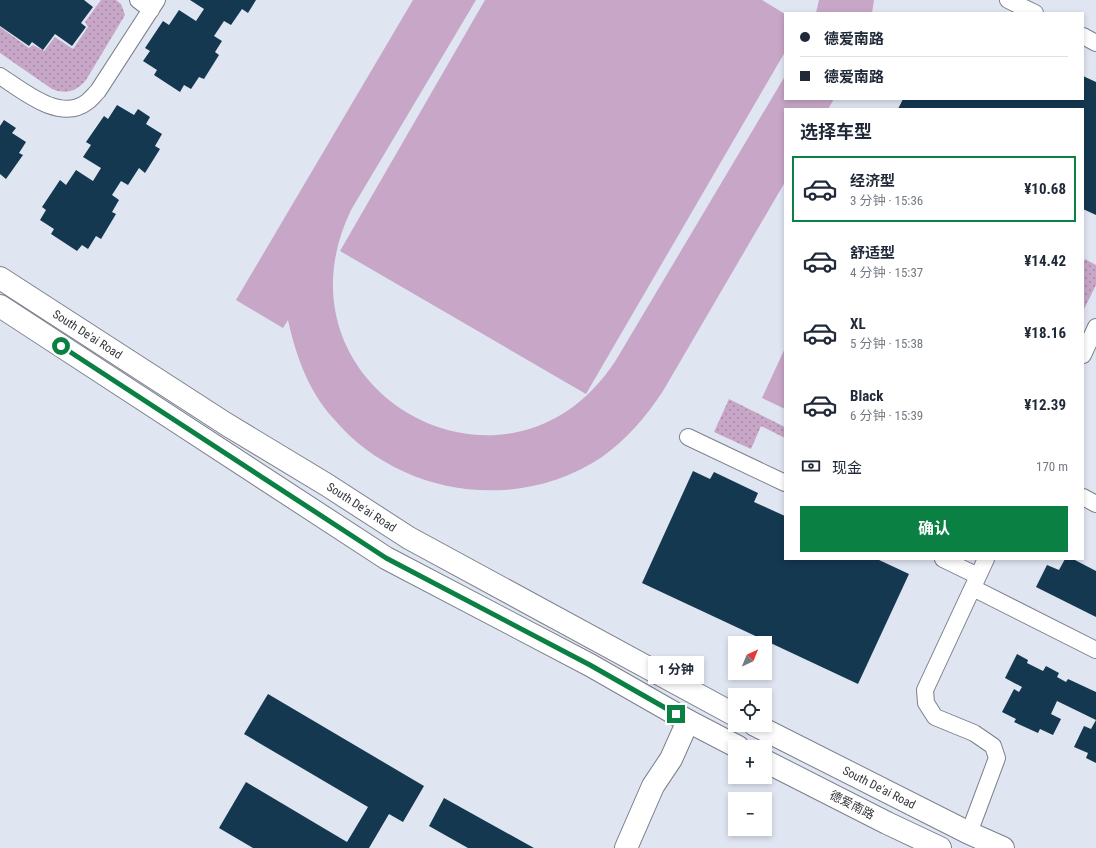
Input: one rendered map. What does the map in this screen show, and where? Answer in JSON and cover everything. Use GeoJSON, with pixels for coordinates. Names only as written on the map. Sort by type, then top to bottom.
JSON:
{"type":"FeatureCollection","features":[{"type":"Feature","properties":{"kind":"main road","name":"South De'ai Road"},"geometry":{"type":"LineString","coordinates":[[0,278],[226,424],[327,485],[409,538],[728,711]]}},
{"type":"Feature","properties":{"kind":"main road"},"geometry":{"type":"LineString","coordinates":[[0,306],[386,558],[590,665],[688,721],[728,742]]}},
{"type":"Feature","properties":{"kind":"main road"},"geometry":{"type":"LineString","coordinates":[[626,848],[653,786],[671,759],[688,721]]}},
{"type":"Feature","properties":{"kind":"main road","name":"South De'ai Road"},"geometry":{"type":"LineString","coordinates":[[770,732],[969,833],[1003,848]]}},
{"type":"Feature","properties":{"kind":"main road","name":"德爱南路"},"geometry":{"type":"LineString","coordinates":[[772,765],[940,848]]}},
{"type":"Feature","properties":{"kind":"lane"},"geometry":{"type":"LineString","coordinates":[[0,76],[39,101],[59,108],[74,109],[87,103],[98,91],[154,5],[138,0]]}},
{"type":"Feature","properties":{"kind":"lane"},"geometry":{"type":"LineString","coordinates":[[1008,0],[1033,12]]}},
{"type":"Feature","properties":{"kind":"lane"},"geometry":{"type":"LineString","coordinates":[[1084,37],[1096,43]]}},
{"type":"Feature","properties":{"kind":"lane"},"geometry":{"type":"LineString","coordinates":[[1084,353],[1094,336]]}},
{"type":"Feature","properties":{"kind":"lane"},"geometry":{"type":"LineString","coordinates":[[688,437],[784,483]]}},
{"type":"Feature","properties":{"kind":"lane"},"geometry":{"type":"LineString","coordinates":[[1084,498],[1096,504]]}},
{"type":"Feature","properties":{"kind":"lane"},"geometry":{"type":"LineString","coordinates":[[944,560],[976,582],[1096,650]]}},
{"type":"Feature","properties":{"kind":"lane"},"geometry":{"type":"LineString","coordinates":[[969,833],[997,758],[993,746],[974,733],[935,717],[926,703],[925,690],[986,560]]}},
{"type":"Feature","properties":{"kind":"shaded area"},"geometry":{"type":"Polygon","coordinates":[[[101,0],[116,0],[121,4],[125,15],[86,80],[79,87],[67,92],[52,89],[0,53],[0,27],[29,48],[33,45],[44,51],[55,37],[73,49],[88,27],[85,22],[101,0]]]}},
{"type":"Feature","properties":{"kind":"shaded area"},"geometry":{"type":"Polygon","coordinates":[[[413,0],[476,0],[351,210],[333,275],[341,332],[369,380],[411,415],[462,433],[517,432],[570,409],[616,360],[784,78],[784,100],[833,100],[829,108],[784,108],[784,184],[663,391],[650,410],[628,435],[602,457],[569,475],[533,486],[497,490],[460,488],[424,480],[390,465],[360,444],[333,418],[324,407],[304,372],[295,347],[288,320],[283,328],[236,300],[413,0]]]}},
{"type":"Feature","properties":{"kind":"shaded area"},"geometry":{"type":"Polygon","coordinates":[[[485,0],[762,0],[784,13],[784,54],[586,394],[340,251],[485,0]]]}},
{"type":"Feature","properties":{"kind":"shaded area"},"geometry":{"type":"Polygon","coordinates":[[[819,0],[874,0],[872,12],[816,12],[819,0]]]}},
{"type":"Feature","properties":{"kind":"shaded area"},"geometry":{"type":"Polygon","coordinates":[[[1085,259],[1096,265],[1096,285],[1084,309],[1085,259]]]}},
{"type":"Feature","properties":{"kind":"shaded area"},"geometry":{"type":"Polygon","coordinates":[[[784,350],[784,409],[762,398],[784,350]]]}},
{"type":"Feature","properties":{"kind":"shaded area"},"geometry":{"type":"Polygon","coordinates":[[[729,399],[784,426],[784,438],[761,426],[751,449],[714,432],[729,399]]]}},
{"type":"Feature","properties":{"kind":"building"},"geometry":{"type":"Polygon","coordinates":[[[0,0],[84,0],[93,7],[81,23],[86,27],[72,46],[55,34],[43,50],[32,42],[29,46],[0,26],[0,0]]]}},
{"type":"Feature","properties":{"kind":"building"},"geometry":{"type":"Polygon","coordinates":[[[190,0],[256,0],[248,13],[242,9],[231,25],[224,21],[214,36],[222,41],[215,52],[219,55],[204,79],[199,77],[191,89],[184,85],[180,92],[154,75],[157,70],[143,61],[150,51],[145,48],[163,21],[169,25],[179,10],[196,21],[204,9],[190,0]]]}},
{"type":"Feature","properties":{"kind":"building"},"geometry":{"type":"Polygon","coordinates":[[[1084,76],[1096,82],[1096,215],[1084,209],[1084,108],[898,108],[902,100],[1084,100],[1084,76]]]}},
{"type":"Feature","properties":{"kind":"building"},"geometry":{"type":"Polygon","coordinates":[[[117,105],[134,115],[138,109],[150,117],[146,124],[162,134],[155,146],[160,149],[145,173],[139,168],[128,185],[121,181],[112,195],[119,200],[112,212],[116,214],[101,239],[96,236],[88,249],[82,245],[77,251],[51,234],[54,229],[40,220],[46,210],[42,207],[60,180],[66,185],[76,170],[93,181],[101,168],[83,157],[91,145],[86,142],[104,116],[108,119],[117,105]]]}},
{"type":"Feature","properties":{"kind":"building"},"geometry":{"type":"Polygon","coordinates":[[[4,120],[16,128],[12,133],[26,142],[19,153],[23,155],[6,179],[0,174],[0,126],[4,120]]]}},
{"type":"Feature","properties":{"kind":"building"},"geometry":{"type":"Polygon","coordinates":[[[693,471],[710,479],[714,472],[758,493],[754,502],[784,516],[784,560],[879,560],[909,574],[858,684],[772,644],[772,636],[755,636],[642,583],[693,471]]]}},
{"type":"Feature","properties":{"kind":"building"},"geometry":{"type":"Polygon","coordinates":[[[1064,560],[1075,560],[1096,571],[1096,617],[1036,587],[1047,565],[1059,570],[1064,560]]]}},
{"type":"Feature","properties":{"kind":"building"},"geometry":{"type":"Polygon","coordinates":[[[1017,654],[1028,660],[1027,663],[1043,671],[1046,666],[1059,673],[1057,677],[1066,682],[1068,679],[1096,692],[1096,720],[1057,701],[1051,714],[1061,719],[1053,735],[1040,729],[1038,733],[1014,722],[1016,719],[1002,712],[1014,689],[1019,692],[1022,687],[1005,678],[1017,654]]]}},
{"type":"Feature","properties":{"kind":"building"},"geometry":{"type":"Polygon","coordinates":[[[268,694],[424,786],[403,822],[389,814],[369,848],[253,848],[219,828],[246,782],[347,842],[368,807],[244,734],[268,694]]]}},
{"type":"Feature","properties":{"kind":"building"},"geometry":{"type":"Polygon","coordinates":[[[1096,720],[1096,763],[1086,758],[1088,753],[1074,747],[1084,726],[1091,729],[1096,720]]]}},
{"type":"Feature","properties":{"kind":"building"},"geometry":{"type":"Polygon","coordinates":[[[444,798],[534,848],[468,848],[429,826],[444,798]]]}},
{"type":"Feature","properties":{"kind":"route"},"geometry":{"type":"LineString","coordinates":[[61,346],[386,558],[590,665],[676,714]]}}]}
